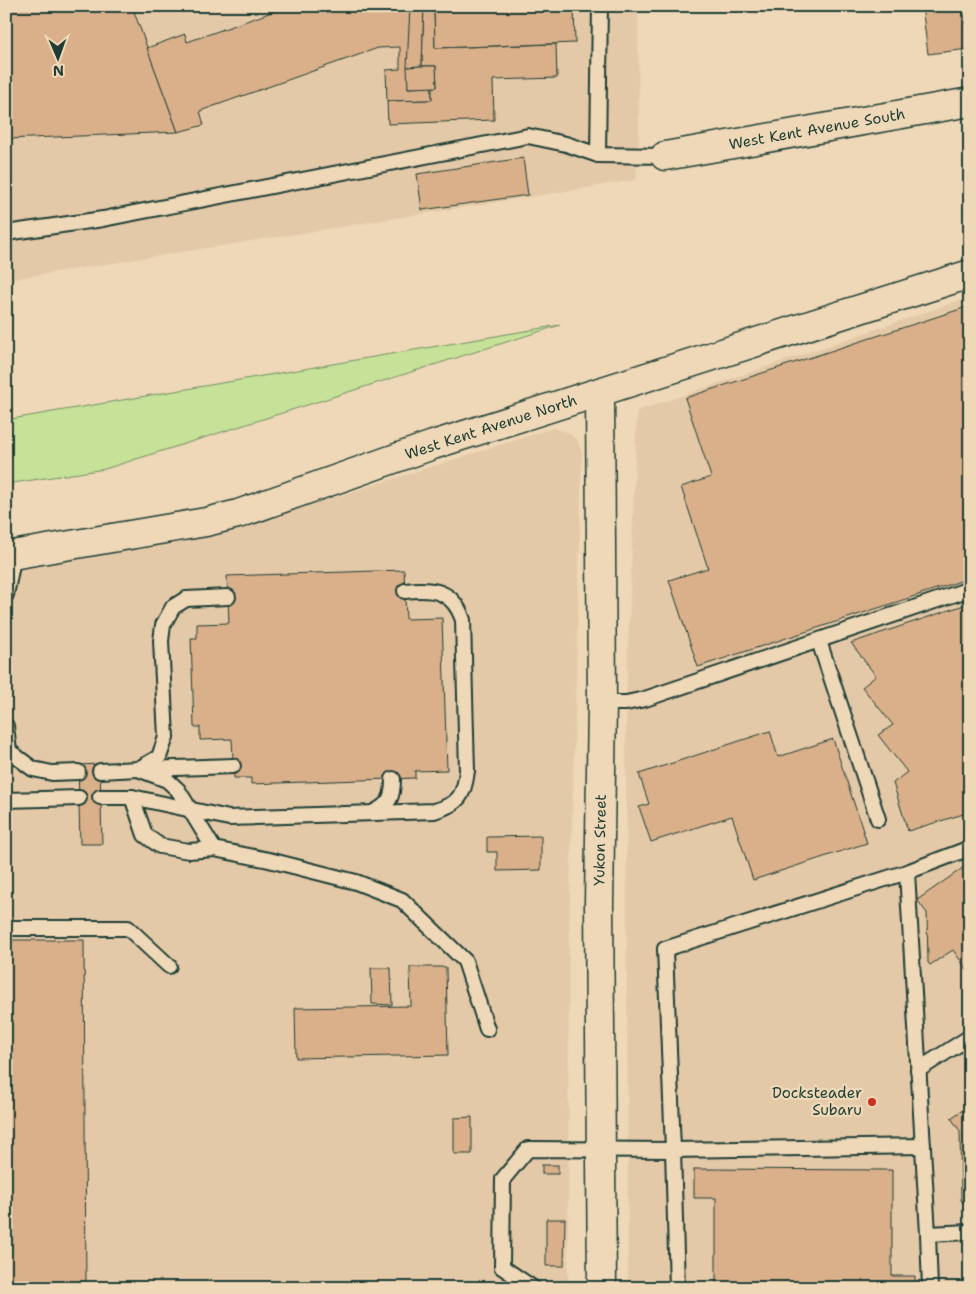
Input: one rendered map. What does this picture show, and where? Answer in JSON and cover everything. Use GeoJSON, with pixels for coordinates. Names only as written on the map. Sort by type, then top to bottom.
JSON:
{"type":"FeatureCollection","features":[{"type":"Feature","properties":{"kind":"street","name":"West Kent Avenue South"},"geometry":{"type":"LineString","coordinates":[[665,156],[970,102]]}},
{"type":"Feature","properties":{"kind":"street","name":"West Kent Avenue North"},"geometry":{"type":"LineString","coordinates":[[10,556],[206,522],[238,514],[433,445],[970,274]]}},
{"type":"Feature","properties":{"kind":"street","name":"Yukon Street"},"geometry":{"type":"LineString","coordinates":[[600,392],[602,703],[600,1150],[602,1288]]}},
{"type":"Feature","properties":{"kind":"lane"},"geometry":{"type":"LineString","coordinates":[[598,155],[600,6]]}},
{"type":"Feature","properties":{"kind":"lane"},"geometry":{"type":"LineString","coordinates":[[6,233],[103,219],[528,136],[566,144],[598,155],[665,156]]}},
{"type":"Feature","properties":{"kind":"lane"},"geometry":{"type":"LineString","coordinates":[[6,595],[10,556]]}},
{"type":"Feature","properties":{"kind":"lane"},"geometry":{"type":"LineString","coordinates":[[602,703],[626,703],[645,699],[970,589]]}},
{"type":"Feature","properties":{"kind":"lane"},"geometry":{"type":"LineString","coordinates":[[100,797],[132,798],[229,818],[434,811],[448,807],[458,800],[465,788],[467,771],[463,620],[458,607],[448,597],[436,591],[405,590]]}},
{"type":"Feature","properties":{"kind":"lane"},"geometry":{"type":"LineString","coordinates":[[138,769],[159,757],[166,737],[161,641],[163,625],[174,607],[186,599],[228,597]]}},
{"type":"Feature","properties":{"kind":"lane"},"geometry":{"type":"LineString","coordinates":[[819,641],[878,819]]}},
{"type":"Feature","properties":{"kind":"lane"},"geometry":{"type":"LineString","coordinates":[[6,726],[9,751],[33,769],[52,773],[78,772]]}},
{"type":"Feature","properties":{"kind":"lane"},"geometry":{"type":"LineString","coordinates":[[100,771],[233,766]]}},
{"type":"Feature","properties":{"kind":"lane"},"geometry":{"type":"LineString","coordinates":[[138,769],[167,780],[178,790],[214,849]]}},
{"type":"Feature","properties":{"kind":"lane"},"geometry":{"type":"LineString","coordinates":[[374,812],[384,808],[390,800],[393,792],[393,779]]}},
{"type":"Feature","properties":{"kind":"lane"},"geometry":{"type":"LineString","coordinates":[[6,800],[79,798]]}},
{"type":"Feature","properties":{"kind":"lane"},"geometry":{"type":"LineString","coordinates":[[132,798],[145,836],[160,846],[189,851],[214,849],[269,860],[356,882],[402,900],[465,961],[487,1029]]}},
{"type":"Feature","properties":{"kind":"lane"},"geometry":{"type":"LineString","coordinates":[[677,1288],[665,949],[907,872],[970,848]]}},
{"type":"Feature","properties":{"kind":"lane"},"geometry":{"type":"LineString","coordinates":[[907,872],[930,1288]]}},
{"type":"Feature","properties":{"kind":"lane"},"geometry":{"type":"LineString","coordinates":[[6,928],[128,928],[168,966]]}},
{"type":"Feature","properties":{"kind":"lane"},"geometry":{"type":"LineString","coordinates":[[918,1070],[970,1037]]}},
{"type":"Feature","properties":{"kind":"lane"},"geometry":{"type":"LineString","coordinates":[[533,1288],[502,1267],[503,1179],[528,1149],[673,1150],[923,1146]]}},
{"type":"Feature","properties":{"kind":"lane"},"geometry":{"type":"LineString","coordinates":[[928,1234],[970,1232]]}},
{"type":"Feature","properties":{"kind":"shaded area"},"geometry":{"type":"Polygon","coordinates":[[[6,6],[638,6],[639,135],[636,180],[6,280],[6,6]]]}},
{"type":"Feature","properties":{"kind":"shaded area"},"geometry":{"type":"Polygon","coordinates":[[[970,297],[970,1288],[628,1288],[626,703],[637,411],[970,297]]]}},
{"type":"Feature","properties":{"kind":"shaded area"},"geometry":{"type":"Polygon","coordinates":[[[553,428],[568,432],[577,440],[582,453],[569,938],[568,1288],[6,1288],[6,570],[164,544],[241,527],[553,428]]]}},
{"type":"Feature","properties":{"kind":"green space"},"geometry":{"type":"Polygon","coordinates":[[[560,325],[105,469],[6,484],[6,420],[560,325]]]}},
{"type":"Feature","properties":{"kind":"building"},"geometry":{"type":"Polygon","coordinates":[[[6,6],[132,6],[178,132],[6,139],[6,6]]]}},
{"type":"Feature","properties":{"kind":"building"},"geometry":{"type":"Polygon","coordinates":[[[289,6],[410,6],[408,88],[432,87],[432,100],[387,101],[386,70],[400,69],[400,47],[378,48],[200,111],[204,125],[178,132],[147,48],[185,34],[187,42],[289,6]]]}},
{"type":"Feature","properties":{"kind":"building"},"geometry":{"type":"Polygon","coordinates":[[[410,6],[424,6],[422,66],[407,67],[410,6]]]}},
{"type":"Feature","properties":{"kind":"building"},"geometry":{"type":"Polygon","coordinates":[[[424,6],[434,6],[435,48],[556,44],[557,78],[493,80],[494,120],[388,124],[387,101],[432,100],[432,87],[437,87],[436,66],[422,66],[424,6]]]}},
{"type":"Feature","properties":{"kind":"building"},"geometry":{"type":"Polygon","coordinates":[[[434,6],[574,6],[575,43],[435,48],[434,6]]]}},
{"type":"Feature","properties":{"kind":"building"},"geometry":{"type":"Polygon","coordinates":[[[922,6],[963,6],[969,49],[928,54],[922,6]]]}},
{"type":"Feature","properties":{"kind":"building"},"geometry":{"type":"Polygon","coordinates":[[[436,66],[437,87],[408,88],[407,67],[436,66]]]}},
{"type":"Feature","properties":{"kind":"building"},"geometry":{"type":"Polygon","coordinates":[[[523,158],[528,195],[422,210],[417,174],[523,158]]]}},
{"type":"Feature","properties":{"kind":"building"},"geometry":{"type":"Polygon","coordinates":[[[970,306],[970,578],[698,667],[669,580],[708,568],[681,487],[711,477],[685,398],[970,306]]]}},
{"type":"Feature","properties":{"kind":"building"},"geometry":{"type":"Polygon","coordinates":[[[404,570],[406,619],[442,618],[447,770],[415,771],[415,778],[251,784],[251,778],[234,778],[232,739],[200,740],[200,727],[194,727],[191,638],[197,638],[197,624],[229,623],[227,576],[404,570]]]}},
{"type":"Feature","properties":{"kind":"building"},"geometry":{"type":"Polygon","coordinates":[[[970,603],[970,812],[908,831],[893,783],[907,772],[878,735],[893,725],[862,687],[876,676],[851,643],[970,603]]]}},
{"type":"Feature","properties":{"kind":"building"},"geometry":{"type":"Polygon","coordinates":[[[770,731],[778,757],[833,739],[867,843],[753,880],[732,816],[651,842],[639,807],[649,804],[639,774],[770,731]]]}},
{"type":"Feature","properties":{"kind":"building"},"geometry":{"type":"Polygon","coordinates":[[[100,764],[102,844],[80,844],[78,765],[100,764]]]}},
{"type":"Feature","properties":{"kind":"building"},"geometry":{"type":"Polygon","coordinates":[[[541,836],[541,870],[497,871],[497,852],[487,852],[487,837],[541,836]]]}},
{"type":"Feature","properties":{"kind":"building"},"geometry":{"type":"Polygon","coordinates":[[[970,863],[970,974],[953,950],[930,965],[928,963],[927,913],[917,900],[970,863]]]}},
{"type":"Feature","properties":{"kind":"building"},"geometry":{"type":"Polygon","coordinates":[[[6,940],[84,940],[86,1288],[6,1288],[6,940]]]}},
{"type":"Feature","properties":{"kind":"building"},"geometry":{"type":"Polygon","coordinates":[[[410,967],[446,967],[448,1055],[296,1058],[295,1008],[411,1006],[410,967]]]}},
{"type":"Feature","properties":{"kind":"building"},"geometry":{"type":"Polygon","coordinates":[[[371,968],[391,968],[392,1005],[372,1004],[371,968]]]}},
{"type":"Feature","properties":{"kind":"building"},"geometry":{"type":"Polygon","coordinates":[[[970,1105],[970,1199],[963,1203],[961,1200],[960,1131],[951,1118],[970,1105]]]}},
{"type":"Feature","properties":{"kind":"building"},"geometry":{"type":"Polygon","coordinates":[[[472,1117],[472,1154],[454,1154],[454,1118],[472,1117]]]}},
{"type":"Feature","properties":{"kind":"building"},"geometry":{"type":"Polygon","coordinates":[[[542,1165],[558,1165],[558,1174],[542,1174],[542,1165]]]}},
{"type":"Feature","properties":{"kind":"building"},"geometry":{"type":"Polygon","coordinates":[[[694,1169],[892,1170],[892,1276],[915,1276],[915,1288],[716,1288],[716,1198],[694,1198],[694,1169]]]}},
{"type":"Feature","properties":{"kind":"building"},"geometry":{"type":"Polygon","coordinates":[[[546,1219],[565,1219],[564,1266],[546,1266],[546,1219]]]}},
{"type":"Feature","properties":{"kind":"place","name":"Docksteader Subaru"},"geometry":{"type":"Point","coordinates":[872,1102]}}]}
